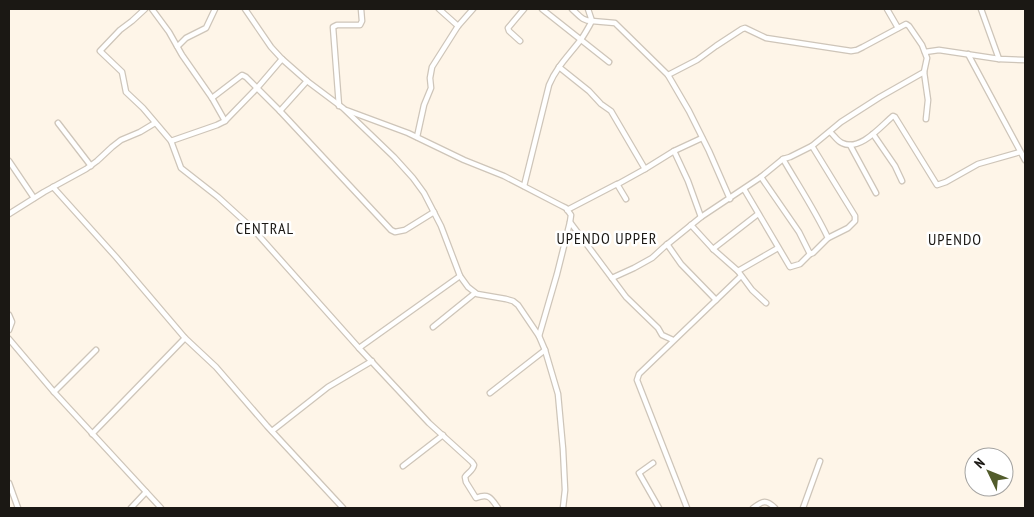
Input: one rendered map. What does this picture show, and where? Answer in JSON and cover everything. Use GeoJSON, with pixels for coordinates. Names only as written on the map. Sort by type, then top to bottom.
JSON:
{"type":"FeatureCollection","features":[{"type":"Feature","properties":{"kind":"street"},"geometry":{"type":"LineString","coordinates":[[145,9],[120,30],[100,51],[122,72],[126,92],[143,108],[171,141],[181,168],[218,197],[252,228],[429,423],[467,456],[474,465],[474,468],[465,478],[473,495],[476,498],[483,495],[490,497],[498,508]]}},
{"type":"Feature","properties":{"kind":"street"},"geometry":{"type":"LineString","coordinates":[[152,9],[226,120]]}},
{"type":"Feature","properties":{"kind":"street"},"geometry":{"type":"LineString","coordinates":[[177,46],[186,38],[206,28],[215,9]]}},
{"type":"Feature","properties":{"kind":"street"},"geometry":{"type":"LineString","coordinates":[[245,9],[282,59],[341,107],[394,157],[413,178],[434,212],[460,276],[468,287],[477,294],[513,301],[518,305],[539,336],[558,394],[564,449],[563,508]]}},
{"type":"Feature","properties":{"kind":"street"},"geometry":{"type":"LineString","coordinates":[[341,107],[333,27],[337,25],[360,25],[362,21],[361,9]]}},
{"type":"Feature","properties":{"kind":"street"},"geometry":{"type":"LineString","coordinates":[[440,9],[458,26]]}},
{"type":"Feature","properties":{"kind":"street"},"geometry":{"type":"LineString","coordinates":[[416,137],[424,105],[431,88],[432,68],[458,26],[473,9]]}},
{"type":"Feature","properties":{"kind":"street"},"geometry":{"type":"LineString","coordinates":[[520,41],[508,28],[524,9]]}},
{"type":"Feature","properties":{"kind":"street"},"geometry":{"type":"LineString","coordinates":[[542,9],[609,62]]}},
{"type":"Feature","properties":{"kind":"street"},"geometry":{"type":"LineString","coordinates":[[572,9],[587,21],[615,23],[668,75],[689,111],[730,199]]}},
{"type":"Feature","properties":{"kind":"street"},"geometry":{"type":"LineString","coordinates":[[588,9],[592,22]]}},
{"type":"Feature","properties":{"kind":"street"},"geometry":{"type":"LineString","coordinates":[[887,9],[898,28]]}},
{"type":"Feature","properties":{"kind":"street"},"geometry":{"type":"LineString","coordinates":[[981,9],[1000,59]]}},
{"type":"Feature","properties":{"kind":"street"},"geometry":{"type":"LineString","coordinates":[[135,10],[141,13]]}},
{"type":"Feature","properties":{"kind":"street"},"geometry":{"type":"LineString","coordinates":[[524,186],[553,75],[592,22]]}},
{"type":"Feature","properties":{"kind":"street"},"geometry":{"type":"LineString","coordinates":[[668,75],[698,60],[737,31],[745,28],[766,38],[851,51],[863,48],[906,24],[926,52],[927,58],[924,72],[928,100],[926,119]]}},
{"type":"Feature","properties":{"kind":"street"},"geometry":{"type":"LineString","coordinates":[[926,52],[939,50],[1000,59],[1025,60]]}},
{"type":"Feature","properties":{"kind":"street"},"geometry":{"type":"LineString","coordinates":[[968,54],[1025,160]]}},
{"type":"Feature","properties":{"kind":"street"},"geometry":{"type":"LineString","coordinates":[[171,141],[226,120],[258,88],[282,59]]}},
{"type":"Feature","properties":{"kind":"street"},"geometry":{"type":"LineString","coordinates":[[559,67],[611,112],[645,169]]}},
{"type":"Feature","properties":{"kind":"street"},"geometry":{"type":"LineString","coordinates":[[612,278],[652,258],[701,217],[730,199],[783,159],[812,146],[841,122],[924,72]]}},
{"type":"Feature","properties":{"kind":"street"},"geometry":{"type":"LineString","coordinates":[[212,98],[242,75],[246,77],[391,230],[402,232],[434,212]]}},
{"type":"Feature","properties":{"kind":"street"},"geometry":{"type":"LineString","coordinates":[[280,111],[307,81]]}},
{"type":"Feature","properties":{"kind":"street"},"geometry":{"type":"LineString","coordinates":[[341,107],[416,137],[464,160],[504,176],[560,205],[572,215],[539,336]]}},
{"type":"Feature","properties":{"kind":"street"},"geometry":{"type":"LineString","coordinates":[[830,132],[842,143],[850,145],[864,141],[893,116],[937,185],[978,164],[1020,152]]}},
{"type":"Feature","properties":{"kind":"street"},"geometry":{"type":"LineString","coordinates":[[58,123],[91,166]]}},
{"type":"Feature","properties":{"kind":"street"},"geometry":{"type":"LineString","coordinates":[[9,214],[91,166],[121,140],[155,123]]}},
{"type":"Feature","properties":{"kind":"street"},"geometry":{"type":"LineString","coordinates":[[874,134],[895,166],[902,181]]}},
{"type":"Feature","properties":{"kind":"street"},"geometry":{"type":"LineString","coordinates":[[567,210],[618,184],[674,151],[702,138]]}},
{"type":"Feature","properties":{"kind":"street"},"geometry":{"type":"LineString","coordinates":[[850,145],[876,193]]}},
{"type":"Feature","properties":{"kind":"street"},"geometry":{"type":"LineString","coordinates":[[744,188],[790,267],[800,264],[828,238],[848,228],[855,221],[855,216],[812,146]]}},
{"type":"Feature","properties":{"kind":"street"},"geometry":{"type":"LineString","coordinates":[[674,151],[688,181],[701,217]]}},
{"type":"Feature","properties":{"kind":"street"},"geometry":{"type":"LineString","coordinates":[[783,159],[818,216],[828,238]]}},
{"type":"Feature","properties":{"kind":"street"},"geometry":{"type":"LineString","coordinates":[[9,161],[34,198]]}},
{"type":"Feature","properties":{"kind":"street"},"geometry":{"type":"LineString","coordinates":[[761,177],[799,232],[810,254]]}},
{"type":"Feature","properties":{"kind":"street"},"geometry":{"type":"LineString","coordinates":[[618,184],[626,199]]}},
{"type":"Feature","properties":{"kind":"street"},"geometry":{"type":"LineString","coordinates":[[53,187],[185,338],[216,367],[343,508]]}},
{"type":"Feature","properties":{"kind":"street"},"geometry":{"type":"LineString","coordinates":[[713,249],[758,214]]}},
{"type":"Feature","properties":{"kind":"street"},"geometry":{"type":"LineString","coordinates":[[570,222],[602,262],[626,297],[658,328],[662,335],[673,340]]}},
{"type":"Feature","properties":{"kind":"street"},"geometry":{"type":"LineString","coordinates":[[691,225],[766,303]]}},
{"type":"Feature","properties":{"kind":"street"},"geometry":{"type":"LineString","coordinates":[[667,244],[682,264],[716,300]]}},
{"type":"Feature","properties":{"kind":"street"},"geometry":{"type":"LineString","coordinates":[[687,508],[637,380],[639,374],[716,300],[740,274],[778,248]]}},
{"type":"Feature","properties":{"kind":"street"},"geometry":{"type":"LineString","coordinates":[[359,348],[460,276]]}},
{"type":"Feature","properties":{"kind":"street"},"geometry":{"type":"LineString","coordinates":[[433,327],[475,292]]}},
{"type":"Feature","properties":{"kind":"street"},"geometry":{"type":"LineString","coordinates":[[9,315],[12,322],[9,330]]}},
{"type":"Feature","properties":{"kind":"street"},"geometry":{"type":"LineString","coordinates":[[92,434],[185,338]]}},
{"type":"Feature","properties":{"kind":"street"},"geometry":{"type":"LineString","coordinates":[[9,339],[54,392],[161,508]]}},
{"type":"Feature","properties":{"kind":"street"},"geometry":{"type":"LineString","coordinates":[[54,392],[96,350]]}},
{"type":"Feature","properties":{"kind":"street"},"geometry":{"type":"LineString","coordinates":[[490,393],[545,350]]}},
{"type":"Feature","properties":{"kind":"street"},"geometry":{"type":"LineString","coordinates":[[272,431],[328,387],[372,361]]}},
{"type":"Feature","properties":{"kind":"street"},"geometry":{"type":"LineString","coordinates":[[403,466],[443,435]]}},
{"type":"Feature","properties":{"kind":"street"},"geometry":{"type":"LineString","coordinates":[[803,508],[820,461]]}},
{"type":"Feature","properties":{"kind":"street"},"geometry":{"type":"LineString","coordinates":[[653,463],[640,473],[659,508]]}},
{"type":"Feature","properties":{"kind":"street"},"geometry":{"type":"LineString","coordinates":[[9,483],[18,508]]}},
{"type":"Feature","properties":{"kind":"street"},"geometry":{"type":"LineString","coordinates":[[131,508],[146,492]]}},
{"type":"Feature","properties":{"kind":"street"},"geometry":{"type":"LineString","coordinates":[[753,508],[766,501],[775,508]]}},
{"type":"Feature","properties":{"kind":"district","name":"CENTRAL"},"geometry":{"type":"Point","coordinates":[265,228]}},
{"type":"Feature","properties":{"kind":"district","name":"UPENDO UPPER"},"geometry":{"type":"Point","coordinates":[607,238]}},
{"type":"Feature","properties":{"kind":"district","name":"UPENDO"},"geometry":{"type":"Point","coordinates":[955,239]}}]}
